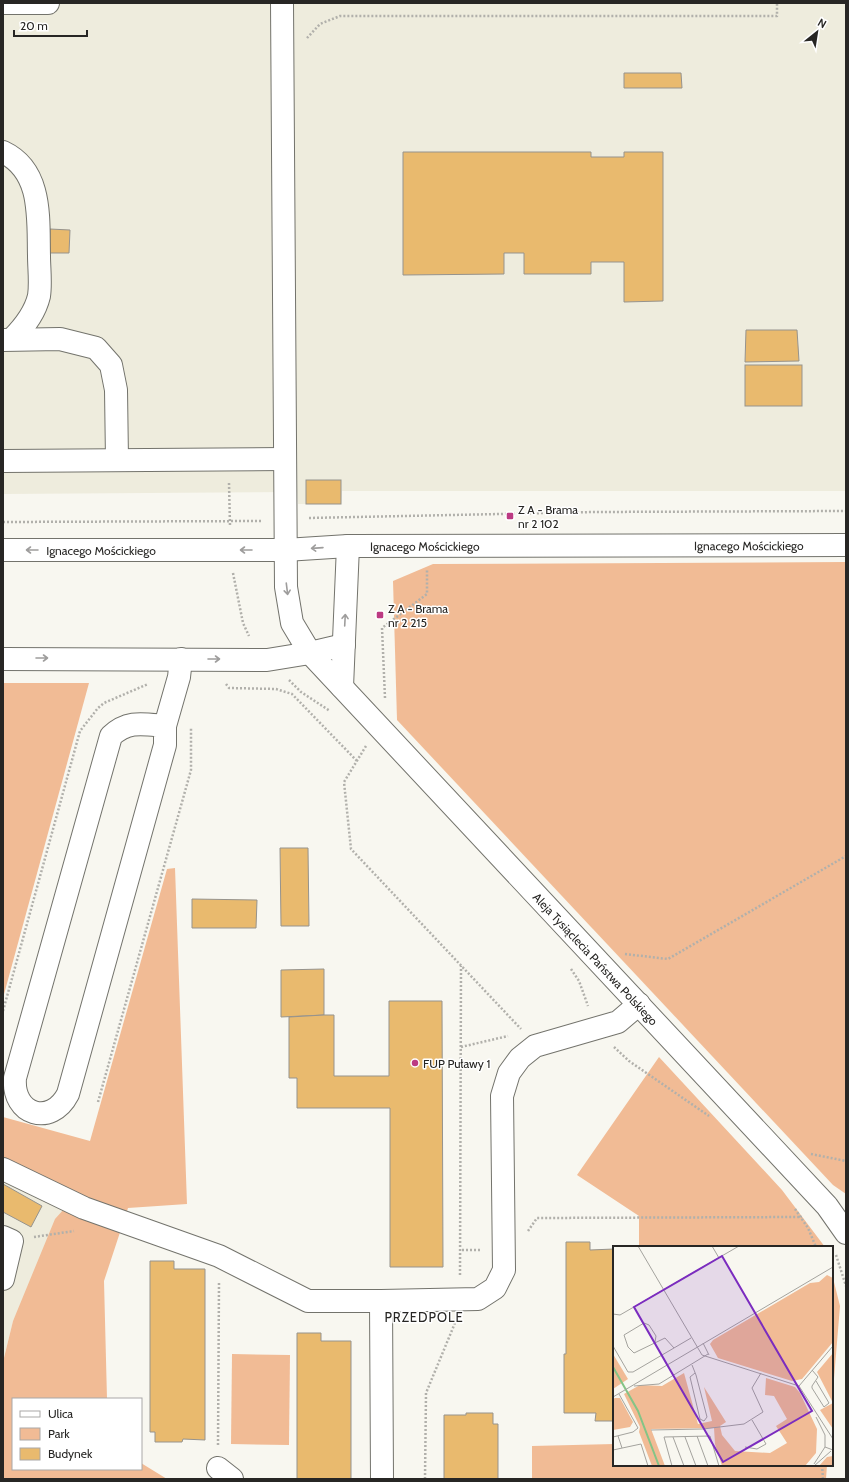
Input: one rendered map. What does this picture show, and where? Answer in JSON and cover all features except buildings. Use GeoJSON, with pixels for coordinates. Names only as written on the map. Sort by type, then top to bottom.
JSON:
{"type":"FeatureCollection","features":[{"type":"Feature","properties":{"kind":"street"},"geometry":{"type":"LineString","coordinates":[[3,3],[48,3]]}},
{"type":"Feature","properties":{"kind":"street","name":"Aleja Tysiąclecia Państwa Polskiego"},"geometry":{"type":"LineString","coordinates":[[282,3],[286,587],[292,623],[310,653],[827,1206],[846,1233]]}},
{"type":"Feature","properties":{"kind":"street"},"geometry":{"type":"LineString","coordinates":[[3,152],[10,155],[26,170],[35,188],[38,211],[39,295],[34,311],[7,340]]}},
{"type":"Feature","properties":{"kind":"street"},"geometry":{"type":"LineString","coordinates":[[7,340],[60,339],[96,348],[111,365],[116,390],[117,460]]}},
{"type":"Feature","properties":{"kind":"street"},"geometry":{"type":"LineString","coordinates":[[3,461],[284,459]]}},
{"type":"Feature","properties":{"kind":"street","name":"Ignacego Mościckiego"},"geometry":{"type":"LineString","coordinates":[[3,550],[286,550],[348,546],[846,545]]}},
{"type":"Feature","properties":{"kind":"street"},"geometry":{"type":"LineString","coordinates":[[342,687],[348,546]]}},
{"type":"Feature","properties":{"kind":"street"},"geometry":{"type":"LineString","coordinates":[[3,659],[267,660],[310,653],[344,645]]}},
{"type":"Feature","properties":{"kind":"street"},"geometry":{"type":"LineString","coordinates":[[165,726],[135,723],[119,728],[111,736],[15,1078],[14,1089],[17,1098],[24,1107],[34,1112],[44,1114],[54,1111],[63,1104],[68,1094],[165,745],[165,726],[178,677],[180,659]]}},
{"type":"Feature","properties":{"kind":"street"},"geometry":{"type":"LineString","coordinates":[[3,1169],[84,1208],[219,1256],[308,1300],[381,1301],[478,1299],[495,1288],[504,1270],[502,1096],[509,1073],[520,1058],[535,1046],[618,1022],[639,1004]]}},
{"type":"Feature","properties":{"kind":"street"},"geometry":{"type":"LineString","coordinates":[[3,1279],[7,1239]]}},
{"type":"Feature","properties":{"kind":"street"},"geometry":{"type":"LineString","coordinates":[[381,1301],[382,1479]]}},
{"type":"Feature","properties":{"kind":"path"},"geometry":{"type":"LineString","coordinates":[[304,43],[309,34],[320,24],[340,16],[777,16],[777,3]]}},
{"type":"Feature","properties":{"kind":"path"},"geometry":{"type":"LineString","coordinates":[[3,522],[269,521],[286,519],[594,512],[846,511]]}},
{"type":"Feature","properties":{"kind":"path"},"geometry":{"type":"LineString","coordinates":[[98,1102],[191,770],[191,726]]}},
{"type":"Feature","properties":{"kind":"path"},"geometry":{"type":"LineString","coordinates":[[367,744],[344,782],[351,849],[524,1032]]}},
{"type":"Feature","properties":{"kind":"path"},"geometry":{"type":"LineString","coordinates":[[623,954],[668,959],[846,856]]}},
{"type":"Feature","properties":{"kind":"path"},"geometry":{"type":"LineString","coordinates":[[425,1479],[426,1392],[459,1312],[458,1279],[461,1273],[462,1258],[461,966]]}},
{"type":"Feature","properties":{"kind":"path"},"geometry":{"type":"LineString","coordinates":[[608,1042],[629,1061],[710,1117]]}},
{"type":"Feature","properties":{"kind":"path"},"geometry":{"type":"LineString","coordinates":[[793,1206],[802,1217],[816,1246]]}},
{"type":"Feature","properties":{"kind":"path"},"geometry":{"type":"LineString","coordinates":[[524,1236],[537,1218],[809,1217]]}},
{"type":"Feature","properties":{"kind":"path"},"geometry":{"type":"LineString","coordinates":[[7,1239],[78,1230]]}},
{"type":"Feature","properties":{"kind":"path"},"geometry":{"type":"LineString","coordinates":[[219,1256],[225,1474]]}},
{"type":"Feature","properties":{"kind":"path"},"geometry":{"type":"LineString","coordinates":[[822,1466],[823,1479]]}},
{"type":"Feature","properties":{"kind":"shaded area"},"geometry":{"type":"Polygon","coordinates":[[[3,3],[846,3],[846,491],[342,491],[341,504],[298,504],[297,492],[3,494],[3,3]]]}},
{"type":"Feature","properties":{"kind":"shaded area"},"geometry":{"type":"Polygon","coordinates":[[[3,1161],[74,1198],[13,1321],[3,1362],[3,1161]]]}},
{"type":"Feature","properties":{"kind":"green space"},"geometry":{"type":"Polygon","coordinates":[[[846,562],[846,1194],[833,1185],[397,720],[393,581],[433,564],[846,562]]]}},
{"type":"Feature","properties":{"kind":"green space"},"geometry":{"type":"Polygon","coordinates":[[[3,683],[89,683],[3,998],[3,683]]]}},
{"type":"Feature","properties":{"kind":"green space"},"geometry":{"type":"Polygon","coordinates":[[[175,868],[187,1204],[128,1208],[104,1281],[107,1398],[12,1398],[12,1470],[142,1470],[142,1464],[167,1479],[3,1479],[3,1362],[13,1321],[55,1219],[74,1198],[3,1161],[3,1117],[90,1141],[167,869],[175,868]]]}},
{"type":"Feature","properties":{"kind":"green space"},"geometry":{"type":"Polygon","coordinates":[[[659,1057],[782,1190],[824,1246],[639,1246],[639,1216],[577,1175],[659,1057]]]}},
{"type":"Feature","properties":{"kind":"green space"},"geometry":{"type":"Polygon","coordinates":[[[833,1278],[840,1306],[833,1391],[833,1278]]]}},
{"type":"Feature","properties":{"kind":"green space"},"geometry":{"type":"Polygon","coordinates":[[[232,1354],[290,1355],[289,1445],[231,1444],[232,1354]]]}},
{"type":"Feature","properties":{"kind":"green space"},"geometry":{"type":"Polygon","coordinates":[[[613,1444],[613,1466],[827,1466],[826,1479],[532,1479],[532,1446],[613,1444]]]}},
{"type":"Feature","properties":{"kind":"place","name":"Z A - Brama nr 2 102"},"geometry":{"type":"Point","coordinates":[510,516]}},
{"type":"Feature","properties":{"kind":"place","name":"Z A - Brama nr 2 215"},"geometry":{"type":"Point","coordinates":[380,615]}},
{"type":"Feature","properties":{"kind":"place","name":"FUP Puławy 1"},"geometry":{"type":"Point","coordinates":[415,1063]}},
{"type":"Feature","properties":{"kind":"district","name":"PRZEDPOLE"},"geometry":{"type":"Point","coordinates":[424,1317]}}]}
